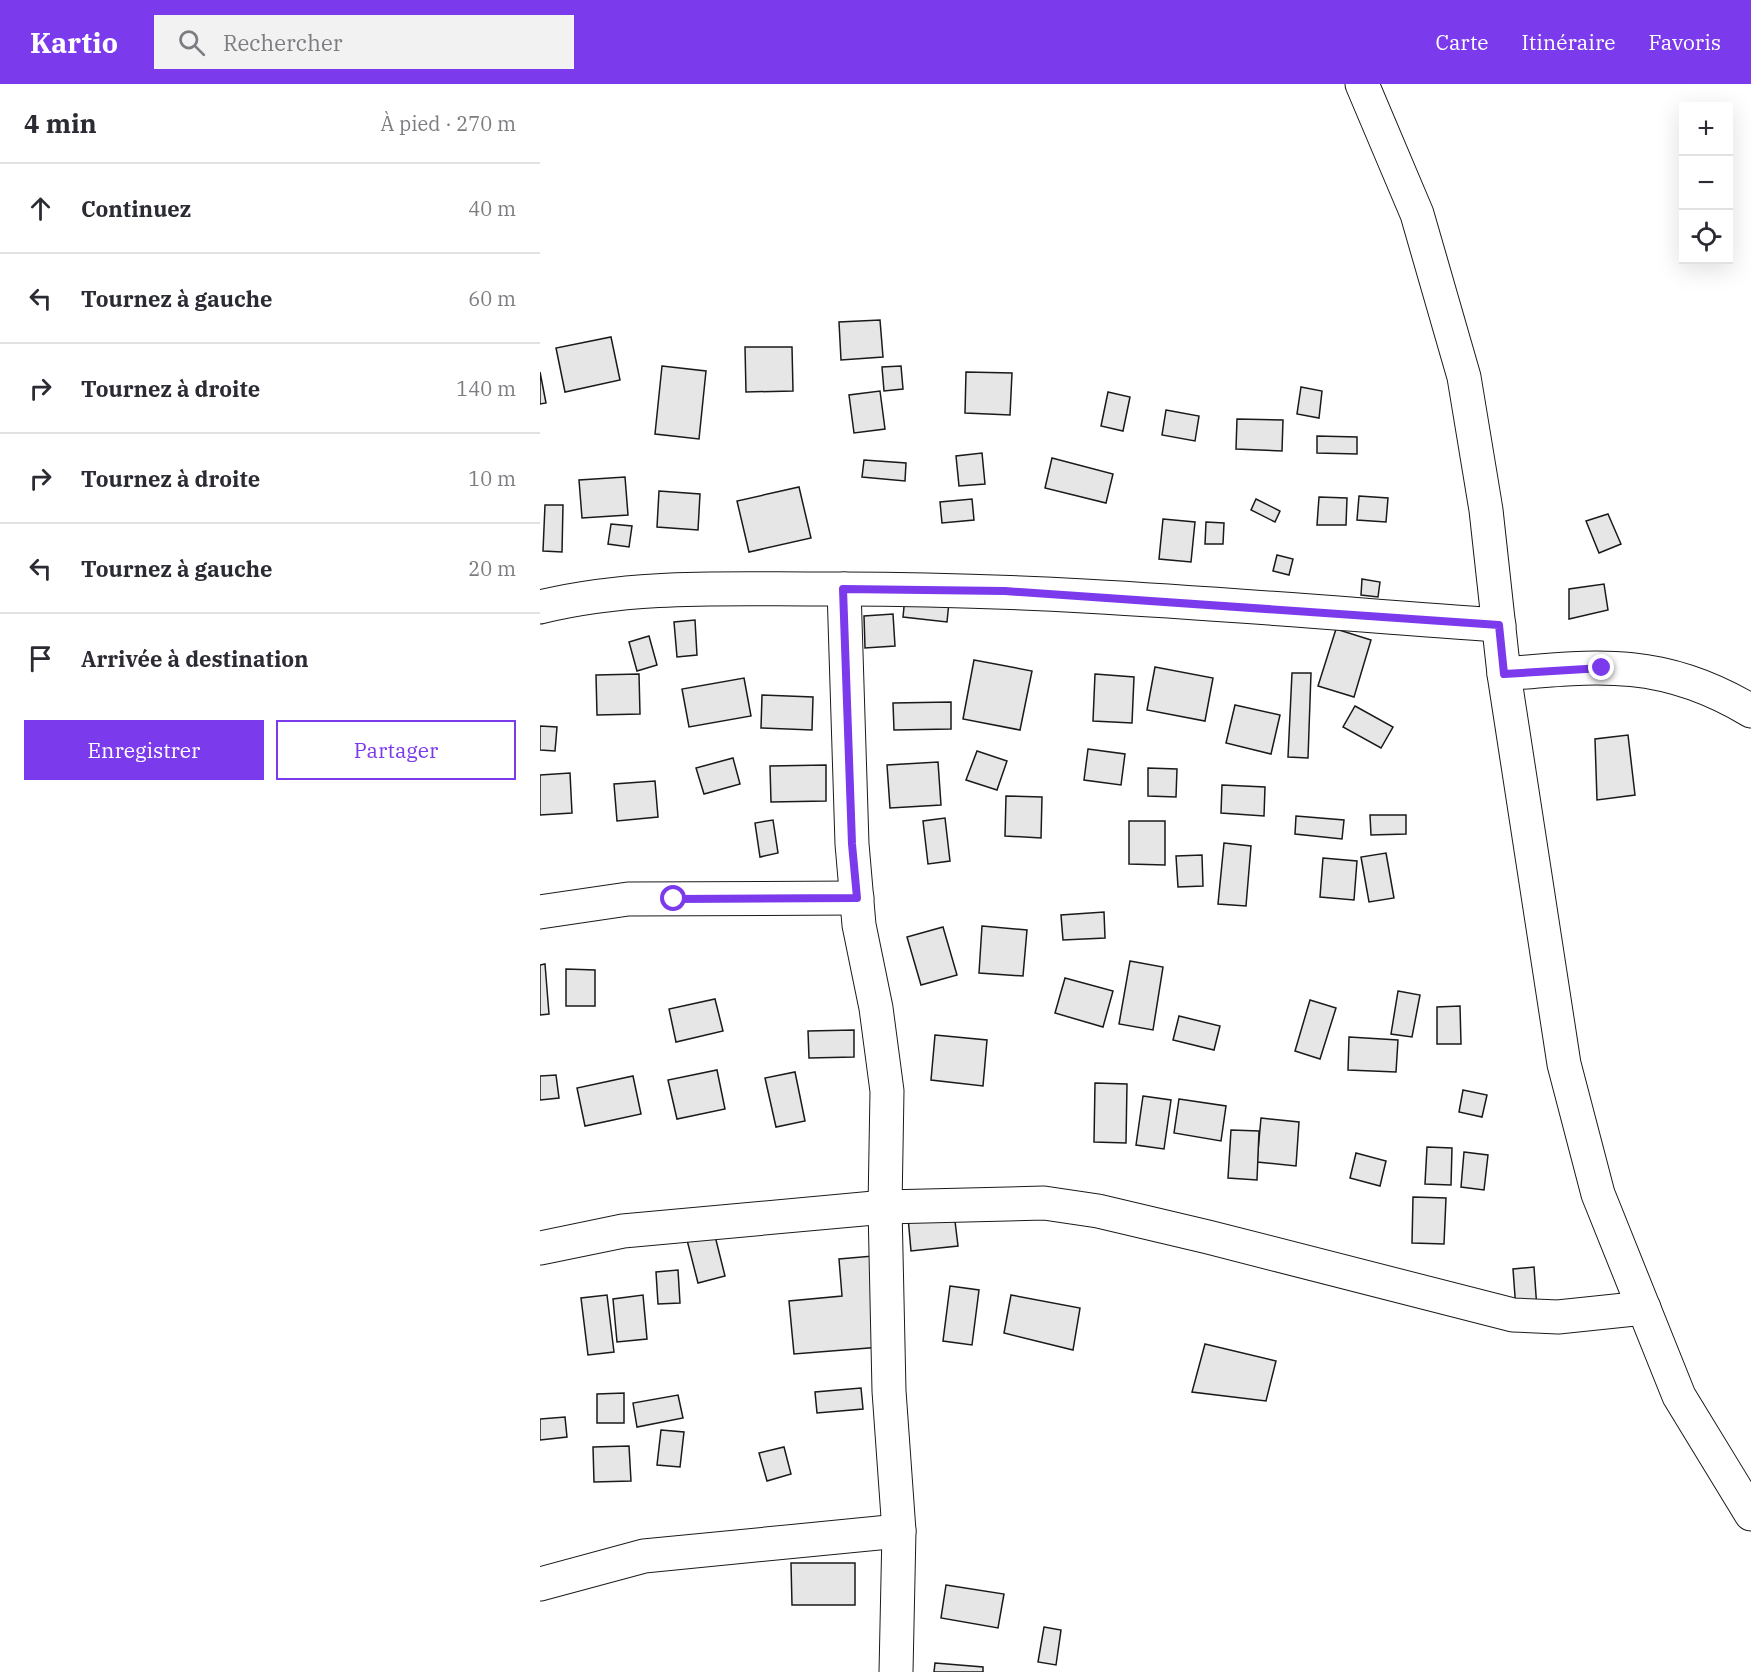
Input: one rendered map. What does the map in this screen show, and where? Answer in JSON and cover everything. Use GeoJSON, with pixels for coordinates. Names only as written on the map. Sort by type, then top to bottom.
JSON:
{"type":"FeatureCollection","features":[{"type":"Feature","properties":{"kind":"street"},"geometry":{"type":"LineString","coordinates":[[1362,84],[1417,214],[1464,377],[1486,510],[1504,674],[1564,1064],[1598,1194],[1680,1396],[1751,1514]]}},
{"type":"Feature","properties":{"kind":"street"},"geometry":{"type":"LineString","coordinates":[[843,589],[852,844],[859,925],[876,1008],[887,1091],[885,1207],[889,1391],[899,1531],[896,1672]]}},
{"type":"Feature","properties":{"kind":"street"},"geometry":{"type":"LineString","coordinates":[[540,607],[569,600],[650,590],[1005,591],[1499,625]]}},
{"type":"Feature","properties":{"kind":"street"},"geometry":{"type":"LineString","coordinates":[[1504,674],[1625,668],[1671,675],[1721,693],[1751,711]]}},
{"type":"Feature","properties":{"kind":"street"},"geometry":{"type":"LineString","coordinates":[[540,912],[628,899],[857,898]]}},
{"type":"Feature","properties":{"kind":"street"},"geometry":{"type":"LineString","coordinates":[[540,1248],[623,1231],[885,1207],[1044,1203],[1098,1212],[1208,1237],[1513,1315],[1558,1317],[1644,1308]]}},
{"type":"Feature","properties":{"kind":"street"},"geometry":{"type":"LineString","coordinates":[[540,1584],[644,1556],[899,1531]]}},
{"type":"Feature","properties":{"kind":"building"},"geometry":{"type":"Polygon","coordinates":[[[880,320],[883,357],[841,360],[839,322],[880,320]]]}},
{"type":"Feature","properties":{"kind":"building"},"geometry":{"type":"Polygon","coordinates":[[[611,337],[620,380],[565,392],[556,348],[611,337]]]}},
{"type":"Feature","properties":{"kind":"building"},"geometry":{"type":"Polygon","coordinates":[[[745,347],[792,347],[793,391],[746,392],[745,347]]]}},
{"type":"Feature","properties":{"kind":"building"},"geometry":{"type":"Polygon","coordinates":[[[662,366],[706,371],[699,439],[655,434],[662,366]]]}},
{"type":"Feature","properties":{"kind":"building"},"geometry":{"type":"Polygon","coordinates":[[[901,366],[903,389],[884,391],[882,367],[901,366]]]}},
{"type":"Feature","properties":{"kind":"building"},"geometry":{"type":"Polygon","coordinates":[[[540,372],[546,403],[540,404],[540,372]]]}},
{"type":"Feature","properties":{"kind":"building"},"geometry":{"type":"Polygon","coordinates":[[[966,372],[1012,373],[1010,415],[965,413],[966,372]]]}},
{"type":"Feature","properties":{"kind":"building"},"geometry":{"type":"Polygon","coordinates":[[[1301,387],[1322,391],[1319,418],[1297,414],[1301,387]]]}},
{"type":"Feature","properties":{"kind":"building"},"geometry":{"type":"Polygon","coordinates":[[[880,391],[885,429],[854,433],[849,395],[880,391]]]}},
{"type":"Feature","properties":{"kind":"building"},"geometry":{"type":"Polygon","coordinates":[[[1108,392],[1130,397],[1123,431],[1101,426],[1108,392]]]}},
{"type":"Feature","properties":{"kind":"building"},"geometry":{"type":"Polygon","coordinates":[[[1166,410],[1199,416],[1195,441],[1162,435],[1166,410]]]}},
{"type":"Feature","properties":{"kind":"building"},"geometry":{"type":"Polygon","coordinates":[[[1237,419],[1283,420],[1282,451],[1236,449],[1237,419]]]}},
{"type":"Feature","properties":{"kind":"building"},"geometry":{"type":"Polygon","coordinates":[[[1317,436],[1357,437],[1357,454],[1317,453],[1317,436]]]}},
{"type":"Feature","properties":{"kind":"building"},"geometry":{"type":"Polygon","coordinates":[[[982,453],[985,484],[959,486],[956,456],[982,453]]]}},
{"type":"Feature","properties":{"kind":"building"},"geometry":{"type":"Polygon","coordinates":[[[1052,458],[1113,474],[1106,503],[1045,488],[1052,458]]]}},
{"type":"Feature","properties":{"kind":"building"},"geometry":{"type":"Polygon","coordinates":[[[864,460],[906,463],[905,481],[862,477],[864,460]]]}},
{"type":"Feature","properties":{"kind":"building"},"geometry":{"type":"Polygon","coordinates":[[[625,477],[628,515],[582,518],[579,480],[625,477]]]}},
{"type":"Feature","properties":{"kind":"building"},"geometry":{"type":"Polygon","coordinates":[[[799,487],[811,538],[749,552],[737,501],[799,487]]]}},
{"type":"Feature","properties":{"kind":"building"},"geometry":{"type":"Polygon","coordinates":[[[659,491],[700,494],[698,530],[657,527],[659,491]]]}},
{"type":"Feature","properties":{"kind":"building"},"geometry":{"type":"Polygon","coordinates":[[[1359,496],[1388,498],[1386,522],[1357,520],[1359,496]]]}},
{"type":"Feature","properties":{"kind":"building"},"geometry":{"type":"Polygon","coordinates":[[[1319,497],[1347,498],[1346,525],[1317,525],[1319,497]]]}},
{"type":"Feature","properties":{"kind":"building"},"geometry":{"type":"Polygon","coordinates":[[[972,499],[974,520],[942,523],[940,502],[972,499]]]}},
{"type":"Feature","properties":{"kind":"building"},"geometry":{"type":"Polygon","coordinates":[[[1256,499],[1280,511],[1275,522],[1251,510],[1256,499]]]}},
{"type":"Feature","properties":{"kind":"building"},"geometry":{"type":"Polygon","coordinates":[[[545,505],[563,505],[562,552],[543,551],[545,505]]]}},
{"type":"Feature","properties":{"kind":"building"},"geometry":{"type":"Polygon","coordinates":[[[1608,514],[1621,544],[1599,553],[1586,521],[1608,514]]]}},
{"type":"Feature","properties":{"kind":"building"},"geometry":{"type":"Polygon","coordinates":[[[1163,519],[1195,522],[1191,562],[1159,559],[1163,519]]]}},
{"type":"Feature","properties":{"kind":"building"},"geometry":{"type":"Polygon","coordinates":[[[1206,522],[1224,523],[1223,544],[1205,544],[1206,522]]]}},
{"type":"Feature","properties":{"kind":"building"},"geometry":{"type":"Polygon","coordinates":[[[611,524],[632,526],[629,547],[608,544],[611,524]]]}},
{"type":"Feature","properties":{"kind":"building"},"geometry":{"type":"Polygon","coordinates":[[[1277,555],[1293,559],[1289,575],[1273,571],[1277,555]]]}},
{"type":"Feature","properties":{"kind":"building"},"geometry":{"type":"Polygon","coordinates":[[[1362,579],[1380,582],[1378,597],[1361,595],[1362,579]]]}},
{"type":"Feature","properties":{"kind":"building"},"geometry":{"type":"Polygon","coordinates":[[[1604,584],[1608,610],[1569,619],[1569,589],[1604,584]]]}},
{"type":"Feature","properties":{"kind":"building"},"geometry":{"type":"Polygon","coordinates":[[[905,597],[949,602],[947,622],[903,617],[905,597]]]}},
{"type":"Feature","properties":{"kind":"building"},"geometry":{"type":"Polygon","coordinates":[[[893,614],[895,646],[865,648],[864,616],[893,614]]]}},
{"type":"Feature","properties":{"kind":"building"},"geometry":{"type":"Polygon","coordinates":[[[695,620],[697,655],[677,657],[674,622],[695,620]]]}},
{"type":"Feature","properties":{"kind":"building"},"geometry":{"type":"Polygon","coordinates":[[[1336,629],[1371,640],[1354,697],[1318,686],[1336,629]]]}},
{"type":"Feature","properties":{"kind":"building"},"geometry":{"type":"Polygon","coordinates":[[[649,636],[657,665],[637,671],[629,642],[649,636]]]}},
{"type":"Feature","properties":{"kind":"building"},"geometry":{"type":"Polygon","coordinates":[[[974,660],[1032,671],[1020,730],[963,719],[974,660]]]}},
{"type":"Feature","properties":{"kind":"building"},"geometry":{"type":"Polygon","coordinates":[[[1155,667],[1213,678],[1205,721],[1147,710],[1155,667]]]}},
{"type":"Feature","properties":{"kind":"building"},"geometry":{"type":"Polygon","coordinates":[[[1292,673],[1311,673],[1308,758],[1288,757],[1292,673]]]}},
{"type":"Feature","properties":{"kind":"building"},"geometry":{"type":"Polygon","coordinates":[[[639,674],[640,714],[597,715],[596,675],[639,674]]]}},
{"type":"Feature","properties":{"kind":"building"},"geometry":{"type":"Polygon","coordinates":[[[1095,674],[1134,677],[1132,723],[1093,721],[1095,674]]]}},
{"type":"Feature","properties":{"kind":"building"},"geometry":{"type":"Polygon","coordinates":[[[744,678],[751,716],[689,727],[682,689],[744,678]]]}},
{"type":"Feature","properties":{"kind":"building"},"geometry":{"type":"Polygon","coordinates":[[[762,695],[813,697],[812,730],[761,728],[762,695]]]}},
{"type":"Feature","properties":{"kind":"building"},"geometry":{"type":"Polygon","coordinates":[[[951,702],[951,729],[894,730],[893,703],[951,702]]]}},
{"type":"Feature","properties":{"kind":"building"},"geometry":{"type":"Polygon","coordinates":[[[1235,705],[1280,715],[1271,754],[1226,743],[1235,705]]]}},
{"type":"Feature","properties":{"kind":"building"},"geometry":{"type":"Polygon","coordinates":[[[1355,706],[1393,727],[1381,748],[1343,727],[1355,706]]]}},
{"type":"Feature","properties":{"kind":"building"},"geometry":{"type":"Polygon","coordinates":[[[540,726],[557,727],[555,751],[540,750],[540,726]]]}},
{"type":"Feature","properties":{"kind":"building"},"geometry":{"type":"Polygon","coordinates":[[[1628,735],[1635,795],[1597,800],[1595,739],[1628,735]]]}},
{"type":"Feature","properties":{"kind":"building"},"geometry":{"type":"Polygon","coordinates":[[[1088,749],[1125,754],[1121,785],[1084,780],[1088,749]]]}},
{"type":"Feature","properties":{"kind":"building"},"geometry":{"type":"Polygon","coordinates":[[[977,751],[1007,761],[997,790],[966,780],[977,751]]]}},
{"type":"Feature","properties":{"kind":"building"},"geometry":{"type":"Polygon","coordinates":[[[733,758],[740,784],[704,794],[696,768],[733,758]]]}},
{"type":"Feature","properties":{"kind":"building"},"geometry":{"type":"Polygon","coordinates":[[[938,762],[941,805],[890,808],[887,765],[938,762]]]}},
{"type":"Feature","properties":{"kind":"building"},"geometry":{"type":"Polygon","coordinates":[[[826,765],[826,801],[771,802],[770,766],[826,765]]]}},
{"type":"Feature","properties":{"kind":"building"},"geometry":{"type":"Polygon","coordinates":[[[1148,768],[1177,769],[1176,797],[1148,796],[1148,768]]]}},
{"type":"Feature","properties":{"kind":"building"},"geometry":{"type":"Polygon","coordinates":[[[570,773],[572,813],[540,815],[540,775],[570,773]]]}},
{"type":"Feature","properties":{"kind":"building"},"geometry":{"type":"Polygon","coordinates":[[[655,781],[658,817],[617,821],[614,784],[655,781]]]}},
{"type":"Feature","properties":{"kind":"building"},"geometry":{"type":"Polygon","coordinates":[[[1222,785],[1265,787],[1264,816],[1221,813],[1222,785]]]}},
{"type":"Feature","properties":{"kind":"building"},"geometry":{"type":"Polygon","coordinates":[[[1006,796],[1042,797],[1041,838],[1005,836],[1006,796]]]}},
{"type":"Feature","properties":{"kind":"building"},"geometry":{"type":"Polygon","coordinates":[[[1370,815],[1406,815],[1406,834],[1371,835],[1370,815]]]}},
{"type":"Feature","properties":{"kind":"building"},"geometry":{"type":"Polygon","coordinates":[[[1296,816],[1344,820],[1342,839],[1295,834],[1296,816]]]}},
{"type":"Feature","properties":{"kind":"building"},"geometry":{"type":"Polygon","coordinates":[[[945,818],[950,861],[928,864],[923,821],[945,818]]]}},
{"type":"Feature","properties":{"kind":"building"},"geometry":{"type":"Polygon","coordinates":[[[773,820],[778,853],[760,857],[755,823],[773,820]]]}},
{"type":"Feature","properties":{"kind":"building"},"geometry":{"type":"Polygon","coordinates":[[[1129,821],[1165,821],[1165,865],[1129,864],[1129,821]]]}},
{"type":"Feature","properties":{"kind":"building"},"geometry":{"type":"Polygon","coordinates":[[[1224,843],[1251,846],[1246,906],[1218,904],[1224,843]]]}},
{"type":"Feature","properties":{"kind":"building"},"geometry":{"type":"Polygon","coordinates":[[[1386,853],[1394,898],[1369,902],[1361,857],[1386,853]]]}},
{"type":"Feature","properties":{"kind":"building"},"geometry":{"type":"Polygon","coordinates":[[[1202,855],[1203,886],[1178,887],[1176,856],[1202,855]]]}},
{"type":"Feature","properties":{"kind":"building"},"geometry":{"type":"Polygon","coordinates":[[[1323,858],[1357,861],[1354,900],[1320,897],[1323,858]]]}},
{"type":"Feature","properties":{"kind":"building"},"geometry":{"type":"Polygon","coordinates":[[[1104,912],[1105,938],[1063,940],[1061,915],[1104,912]]]}},
{"type":"Feature","properties":{"kind":"building"},"geometry":{"type":"Polygon","coordinates":[[[982,926],[1027,930],[1023,976],[979,973],[982,926]]]}},
{"type":"Feature","properties":{"kind":"building"},"geometry":{"type":"Polygon","coordinates":[[[943,927],[957,975],[921,985],[907,937],[943,927]]]}},
{"type":"Feature","properties":{"kind":"building"},"geometry":{"type":"Polygon","coordinates":[[[1130,961],[1163,967],[1153,1030],[1119,1024],[1130,961]]]}},
{"type":"Feature","properties":{"kind":"building"},"geometry":{"type":"Polygon","coordinates":[[[545,964],[549,1014],[540,1015],[540,965],[545,964]]]}},
{"type":"Feature","properties":{"kind":"building"},"geometry":{"type":"Polygon","coordinates":[[[566,969],[595,970],[595,1006],[566,1006],[566,969]]]}},
{"type":"Feature","properties":{"kind":"building"},"geometry":{"type":"Polygon","coordinates":[[[1065,978],[1113,991],[1103,1027],[1055,1013],[1065,978]]]}},
{"type":"Feature","properties":{"kind":"building"},"geometry":{"type":"Polygon","coordinates":[[[1398,991],[1420,995],[1412,1037],[1391,1034],[1398,991]]]}},
{"type":"Feature","properties":{"kind":"building"},"geometry":{"type":"Polygon","coordinates":[[[715,999],[723,1031],[676,1042],[669,1009],[715,999]]]}},
{"type":"Feature","properties":{"kind":"building"},"geometry":{"type":"Polygon","coordinates":[[[1310,1000],[1336,1008],[1320,1059],[1295,1051],[1310,1000]]]}},
{"type":"Feature","properties":{"kind":"building"},"geometry":{"type":"Polygon","coordinates":[[[1460,1006],[1461,1044],[1437,1044],[1437,1007],[1460,1006]]]}},
{"type":"Feature","properties":{"kind":"building"},"geometry":{"type":"Polygon","coordinates":[[[1179,1016],[1220,1026],[1214,1050],[1173,1040],[1179,1016]]]}},
{"type":"Feature","properties":{"kind":"building"},"geometry":{"type":"Polygon","coordinates":[[[854,1030],[854,1057],[809,1058],[808,1031],[854,1030]]]}},
{"type":"Feature","properties":{"kind":"building"},"geometry":{"type":"Polygon","coordinates":[[[935,1035],[987,1040],[983,1086],[931,1080],[935,1035]]]}},
{"type":"Feature","properties":{"kind":"building"},"geometry":{"type":"Polygon","coordinates":[[[1349,1037],[1398,1040],[1396,1072],[1348,1070],[1349,1037]]]}},
{"type":"Feature","properties":{"kind":"building"},"geometry":{"type":"Polygon","coordinates":[[[717,1070],[725,1109],[677,1119],[668,1080],[717,1070]]]}},
{"type":"Feature","properties":{"kind":"building"},"geometry":{"type":"Polygon","coordinates":[[[795,1072],[805,1121],[776,1127],[765,1078],[795,1072]]]}},
{"type":"Feature","properties":{"kind":"building"},"geometry":{"type":"Polygon","coordinates":[[[556,1075],[559,1098],[540,1100],[540,1076],[556,1075]]]}},
{"type":"Feature","properties":{"kind":"building"},"geometry":{"type":"Polygon","coordinates":[[[633,1076],[641,1114],[585,1126],[577,1088],[633,1076]]]}},
{"type":"Feature","properties":{"kind":"building"},"geometry":{"type":"Polygon","coordinates":[[[1095,1083],[1127,1084],[1126,1143],[1094,1142],[1095,1083]]]}},
{"type":"Feature","properties":{"kind":"building"},"geometry":{"type":"Polygon","coordinates":[[[1463,1090],[1487,1095],[1482,1117],[1459,1112],[1463,1090]]]}},
{"type":"Feature","properties":{"kind":"building"},"geometry":{"type":"Polygon","coordinates":[[[1143,1096],[1171,1100],[1164,1149],[1136,1145],[1143,1096]]]}},
{"type":"Feature","properties":{"kind":"building"},"geometry":{"type":"Polygon","coordinates":[[[1179,1099],[1226,1106],[1221,1141],[1174,1133],[1179,1099]]]}},
{"type":"Feature","properties":{"kind":"building"},"geometry":{"type":"Polygon","coordinates":[[[1261,1118],[1299,1122],[1296,1166],[1257,1162],[1261,1118]]]}},
{"type":"Feature","properties":{"kind":"building"},"geometry":{"type":"Polygon","coordinates":[[[1231,1130],[1259,1131],[1257,1180],[1228,1178],[1231,1130]]]}},
{"type":"Feature","properties":{"kind":"building"},"geometry":{"type":"Polygon","coordinates":[[[1427,1147],[1452,1148],[1451,1185],[1425,1184],[1427,1147]]]}},
{"type":"Feature","properties":{"kind":"building"},"geometry":{"type":"Polygon","coordinates":[[[1464,1152],[1488,1155],[1484,1190],[1461,1187],[1464,1152]]]}},
{"type":"Feature","properties":{"kind":"building"},"geometry":{"type":"Polygon","coordinates":[[[1356,1153],[1386,1161],[1380,1186],[1350,1178],[1356,1153]]]}},
{"type":"Feature","properties":{"kind":"building"},"geometry":{"type":"Polygon","coordinates":[[[1413,1197],[1446,1198],[1444,1244],[1412,1243],[1413,1197]]]}},
{"type":"Feature","properties":{"kind":"building"},"geometry":{"type":"Polygon","coordinates":[[[954,1213],[958,1246],[911,1251],[908,1217],[954,1213]]]}},
{"type":"Feature","properties":{"kind":"building"},"geometry":{"type":"Polygon","coordinates":[[[714,1232],[725,1276],[698,1283],[687,1240],[714,1232]]]}},
{"type":"Feature","properties":{"kind":"building"},"geometry":{"type":"Polygon","coordinates":[[[873,1256],[881,1347],[794,1354],[789,1301],[842,1296],[839,1259],[873,1256]]]}},
{"type":"Feature","properties":{"kind":"building"},"geometry":{"type":"Polygon","coordinates":[[[1534,1267],[1537,1309],[1516,1310],[1513,1269],[1534,1267]]]}},
{"type":"Feature","properties":{"kind":"building"},"geometry":{"type":"Polygon","coordinates":[[[678,1270],[680,1303],[658,1304],[656,1272],[678,1270]]]}},
{"type":"Feature","properties":{"kind":"building"},"geometry":{"type":"Polygon","coordinates":[[[950,1286],[979,1290],[972,1345],[943,1341],[950,1286]]]}},
{"type":"Feature","properties":{"kind":"building"},"geometry":{"type":"Polygon","coordinates":[[[607,1295],[614,1352],[588,1355],[581,1298],[607,1295]]]}},
{"type":"Feature","properties":{"kind":"building"},"geometry":{"type":"Polygon","coordinates":[[[643,1295],[647,1339],[617,1342],[613,1299],[643,1295]]]}},
{"type":"Feature","properties":{"kind":"building"},"geometry":{"type":"Polygon","coordinates":[[[1011,1295],[1080,1308],[1073,1350],[1004,1333],[1011,1295]]]}},
{"type":"Feature","properties":{"kind":"building"},"geometry":{"type":"Polygon","coordinates":[[[1205,1344],[1276,1361],[1266,1401],[1192,1392],[1205,1344]]]}},
{"type":"Feature","properties":{"kind":"building"},"geometry":{"type":"Polygon","coordinates":[[[861,1388],[863,1409],[817,1413],[815,1392],[861,1388]]]}},
{"type":"Feature","properties":{"kind":"building"},"geometry":{"type":"Polygon","coordinates":[[[624,1393],[624,1423],[597,1423],[597,1394],[624,1393]]]}},
{"type":"Feature","properties":{"kind":"building"},"geometry":{"type":"Polygon","coordinates":[[[678,1395],[683,1418],[637,1427],[633,1403],[678,1395]]]}},
{"type":"Feature","properties":{"kind":"building"},"geometry":{"type":"Polygon","coordinates":[[[565,1417],[567,1437],[540,1440],[540,1419],[565,1417]]]}},
{"type":"Feature","properties":{"kind":"building"},"geometry":{"type":"Polygon","coordinates":[[[661,1430],[684,1432],[680,1467],[657,1465],[661,1430]]]}},
{"type":"Feature","properties":{"kind":"building"},"geometry":{"type":"Polygon","coordinates":[[[629,1446],[631,1481],[594,1482],[593,1447],[629,1446]]]}},
{"type":"Feature","properties":{"kind":"building"},"geometry":{"type":"Polygon","coordinates":[[[784,1447],[791,1474],[767,1481],[759,1453],[784,1447]]]}},
{"type":"Feature","properties":{"kind":"building"},"geometry":{"type":"Polygon","coordinates":[[[791,1563],[855,1563],[855,1605],[792,1605],[791,1563]]]}},
{"type":"Feature","properties":{"kind":"building"},"geometry":{"type":"Polygon","coordinates":[[[946,1585],[1004,1594],[998,1628],[941,1618],[946,1585]]]}},
{"type":"Feature","properties":{"kind":"building"},"geometry":{"type":"Polygon","coordinates":[[[1044,1627],[1061,1630],[1056,1665],[1038,1662],[1044,1627]]]}},
{"type":"Feature","properties":{"kind":"building"},"geometry":{"type":"Polygon","coordinates":[[[935,1663],[983,1667],[983,1672],[934,1672],[935,1663]]]}},
{"type":"Feature","properties":{"kind":"route"},"geometry":{"type":"LineString","coordinates":[[674,899],[857,898],[852,844],[843,589],[1005,591],[1499,625],[1504,674],[1555,669],[1602,668]]}}]}
